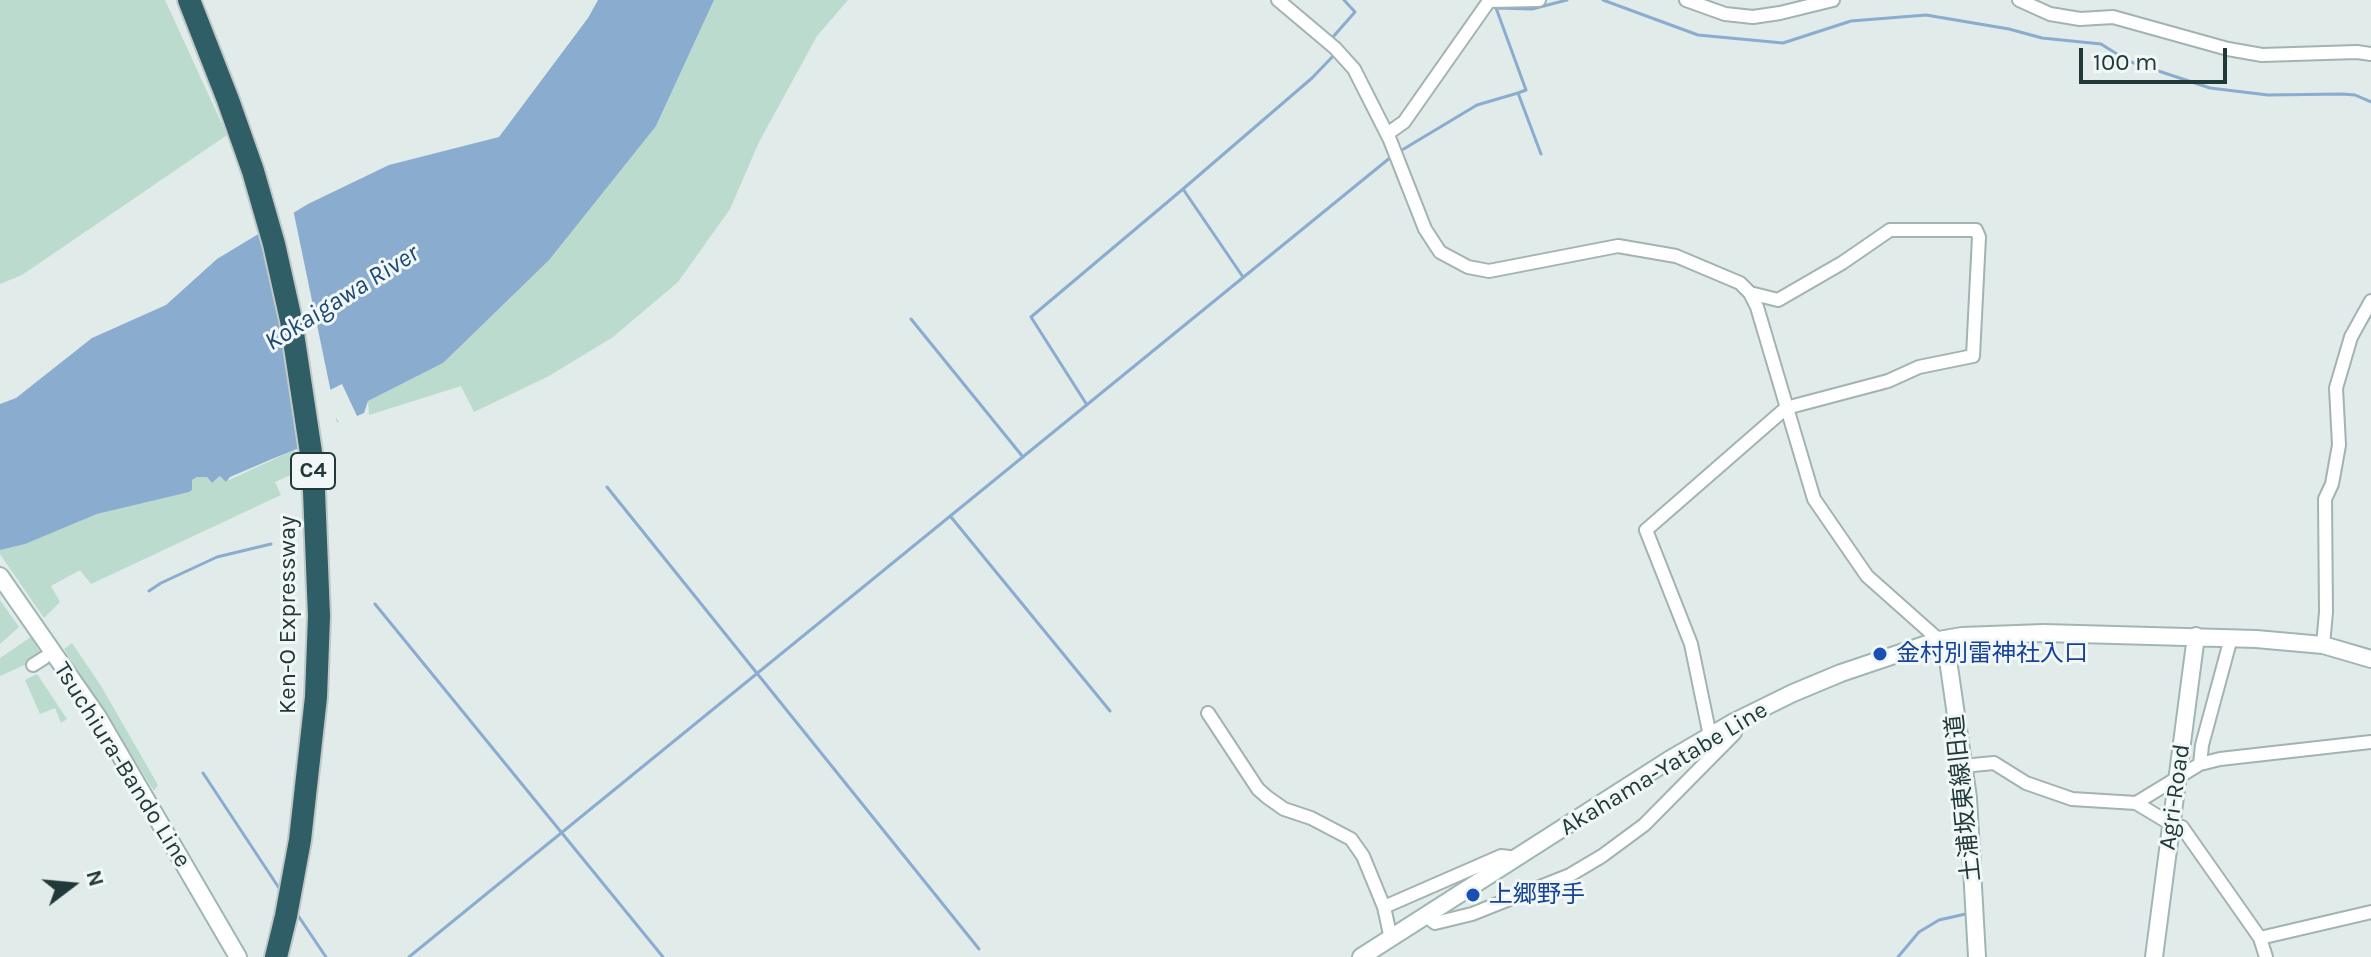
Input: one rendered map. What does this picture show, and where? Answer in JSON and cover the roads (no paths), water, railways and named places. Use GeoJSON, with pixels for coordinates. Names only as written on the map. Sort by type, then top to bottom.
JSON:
{"type":"FeatureCollection","features":[{"type":"Feature","properties":{"kind":"highway","name":"Ken-O Expressway"},"geometry":{"type":"LineString","coordinates":[[189,0],[233,114],[274,244],[291,320],[313,466],[319,587],[316,697],[300,840],[276,957]]}},
{"type":"Feature","properties":{"kind":"main road","name":"Tsuchiura-Bando Line"},"geometry":{"type":"LineString","coordinates":[[0,576],[113,742],[238,957]]}},
{"type":"Feature","properties":{"kind":"main road","name":"Akahama-Yatabe Line"},"geometry":{"type":"LineString","coordinates":[[1361,957],[1734,722],[1829,678],[1942,640],[2044,633],[2196,636],[2323,645],[2371,659]]}},
{"type":"Feature","properties":{"kind":"main road","name":"Agri-Road"},"geometry":{"type":"LineString","coordinates":[[2154,957],[2196,636]]}},
{"type":"Feature","properties":{"kind":"main road","name":"土浦坂東線旧道"},"geometry":{"type":"LineString","coordinates":[[1942,640],[1970,822],[1977,957]]}},
{"type":"Feature","properties":{"kind":"street"},"geometry":{"type":"LineString","coordinates":[[1278,0],[1335,48],[1354,69],[1387,134],[1425,229],[1440,252],[1468,267],[1489,271],[1618,246],[1676,256],[1740,283],[1757,307],[1814,499],[1867,576],[1942,640]]}},
{"type":"Feature","properties":{"kind":"street"},"geometry":{"type":"LineString","coordinates":[[1387,134],[1404,122],[1489,1],[1539,0]]}},
{"type":"Feature","properties":{"kind":"street"},"geometry":{"type":"LineString","coordinates":[[1686,0],[1725,14],[1753,17],[1833,0]]}},
{"type":"Feature","properties":{"kind":"street"},"geometry":{"type":"LineString","coordinates":[[2019,0],[2050,14],[2080,19],[2113,17],[2228,49],[2262,55],[2371,54]]}},
{"type":"Feature","properties":{"kind":"street"},"geometry":{"type":"LineString","coordinates":[[1710,736],[1691,644],[1646,530],[1786,408],[1888,381],[1919,367],[1973,356],[1979,237],[1976,230],[1890,230],[1842,263],[1778,300],[1750,293]]}},
{"type":"Feature","properties":{"kind":"street"},"geometry":{"type":"LineString","coordinates":[[2323,645],[2326,612],[2325,499],[2332,484],[2339,445],[2336,388],[2351,337],[2371,301]]}},
{"type":"Feature","properties":{"kind":"street"},"geometry":{"type":"LineString","coordinates":[[2200,764],[2202,745],[2231,638]]}},
{"type":"Feature","properties":{"kind":"street"},"geometry":{"type":"LineString","coordinates":[[1208,713],[1258,789],[1267,797],[1284,809],[1311,818],[1351,839],[1363,856],[1384,907],[1391,939]]}},
{"type":"Feature","properties":{"kind":"street"},"geometry":{"type":"LineString","coordinates":[[1426,916],[1435,923],[1472,914],[1570,875],[1602,856],[1644,825],[1735,733],[1734,722]]}},
{"type":"Feature","properties":{"kind":"street"},"geometry":{"type":"LineString","coordinates":[[2136,803],[2200,764],[2220,759],[2371,742]]}},
{"type":"Feature","properties":{"kind":"street"},"geometry":{"type":"LineString","coordinates":[[1962,766],[1994,763],[2026,783],[2072,799],[2136,803],[2171,824],[2182,827],[2260,938],[2266,957]]}},
{"type":"Feature","properties":{"kind":"street"},"geometry":{"type":"LineString","coordinates":[[1384,907],[1501,856],[1518,858]]}},
{"type":"Feature","properties":{"kind":"street"},"geometry":{"type":"LineString","coordinates":[[2260,938],[2371,912]]}},
{"type":"Feature","properties":{"kind":"water","name":"Kokaigawa River"},"geometry":{"type":"Polygon","coordinates":[[[598,0],[714,0],[656,126],[549,260],[443,363],[368,401],[364,413],[357,416],[342,384],[326,392],[338,422],[331,425],[329,436],[230,477],[226,482],[220,476],[212,483],[207,477],[197,477],[192,480],[192,490],[189,492],[97,514],[25,544],[0,550],[0,404],[16,398],[92,338],[166,305],[217,259],[308,204],[389,165],[499,137],[588,18],[598,0]]]}},
{"type":"Feature","properties":{"kind":"waterway"},"geometry":{"type":"LineString","coordinates":[[1332,38],[1355,12],[1344,0]]}},
{"type":"Feature","properties":{"kind":"waterway"},"geometry":{"type":"LineString","coordinates":[[1518,93],[1526,90],[1496,8],[1532,9],[1567,0]]}},
{"type":"Feature","properties":{"kind":"waterway"},"geometry":{"type":"LineString","coordinates":[[1603,0],[1698,35],[1783,43],[1851,21],[1926,15],[2009,29],[2042,38],[2101,44],[2128,61],[2210,88],[2268,95],[2355,95],[2371,102]]}},
{"type":"Feature","properties":{"kind":"waterway"},"geometry":{"type":"LineString","coordinates":[[1243,277],[1183,189],[1312,78],[1336,53]]}},
{"type":"Feature","properties":{"kind":"waterway"},"geometry":{"type":"LineString","coordinates":[[1397,153],[1477,105],[1518,93],[1541,154]]}},
{"type":"Feature","properties":{"kind":"waterway"},"geometry":{"type":"LineString","coordinates":[[409,957],[1391,157]]}},
{"type":"Feature","properties":{"kind":"waterway"},"geometry":{"type":"LineString","coordinates":[[1087,405],[1031,317],[1183,189]]}},
{"type":"Feature","properties":{"kind":"waterway"},"geometry":{"type":"LineString","coordinates":[[911,319],[1023,457]]}},
{"type":"Feature","properties":{"kind":"waterway"},"geometry":{"type":"LineString","coordinates":[[607,487],[979,949]]}},
{"type":"Feature","properties":{"kind":"waterway"},"geometry":{"type":"LineString","coordinates":[[951,517],[1110,711]]}},
{"type":"Feature","properties":{"kind":"waterway"},"geometry":{"type":"LineString","coordinates":[[149,591],[217,557],[271,544]]}},
{"type":"Feature","properties":{"kind":"waterway"},"geometry":{"type":"LineString","coordinates":[[375,604],[663,957]]}},
{"type":"Feature","properties":{"kind":"waterway"},"geometry":{"type":"LineString","coordinates":[[203,773],[281,891]]}},
{"type":"Feature","properties":{"kind":"waterway"},"geometry":{"type":"LineString","coordinates":[[1898,957],[1919,932],[1939,920],[1970,913]]}},
{"type":"Feature","properties":{"kind":"waterway"},"geometry":{"type":"LineString","coordinates":[[297,914],[326,957]]}},
{"type":"Feature","properties":{"kind":"place","name":"金村別雷神社入口"},"geometry":{"type":"Point","coordinates":[1880,654]}},
{"type":"Feature","properties":{"kind":"place","name":"上郷野手"},"geometry":{"type":"Point","coordinates":[1473,895]}}]}
